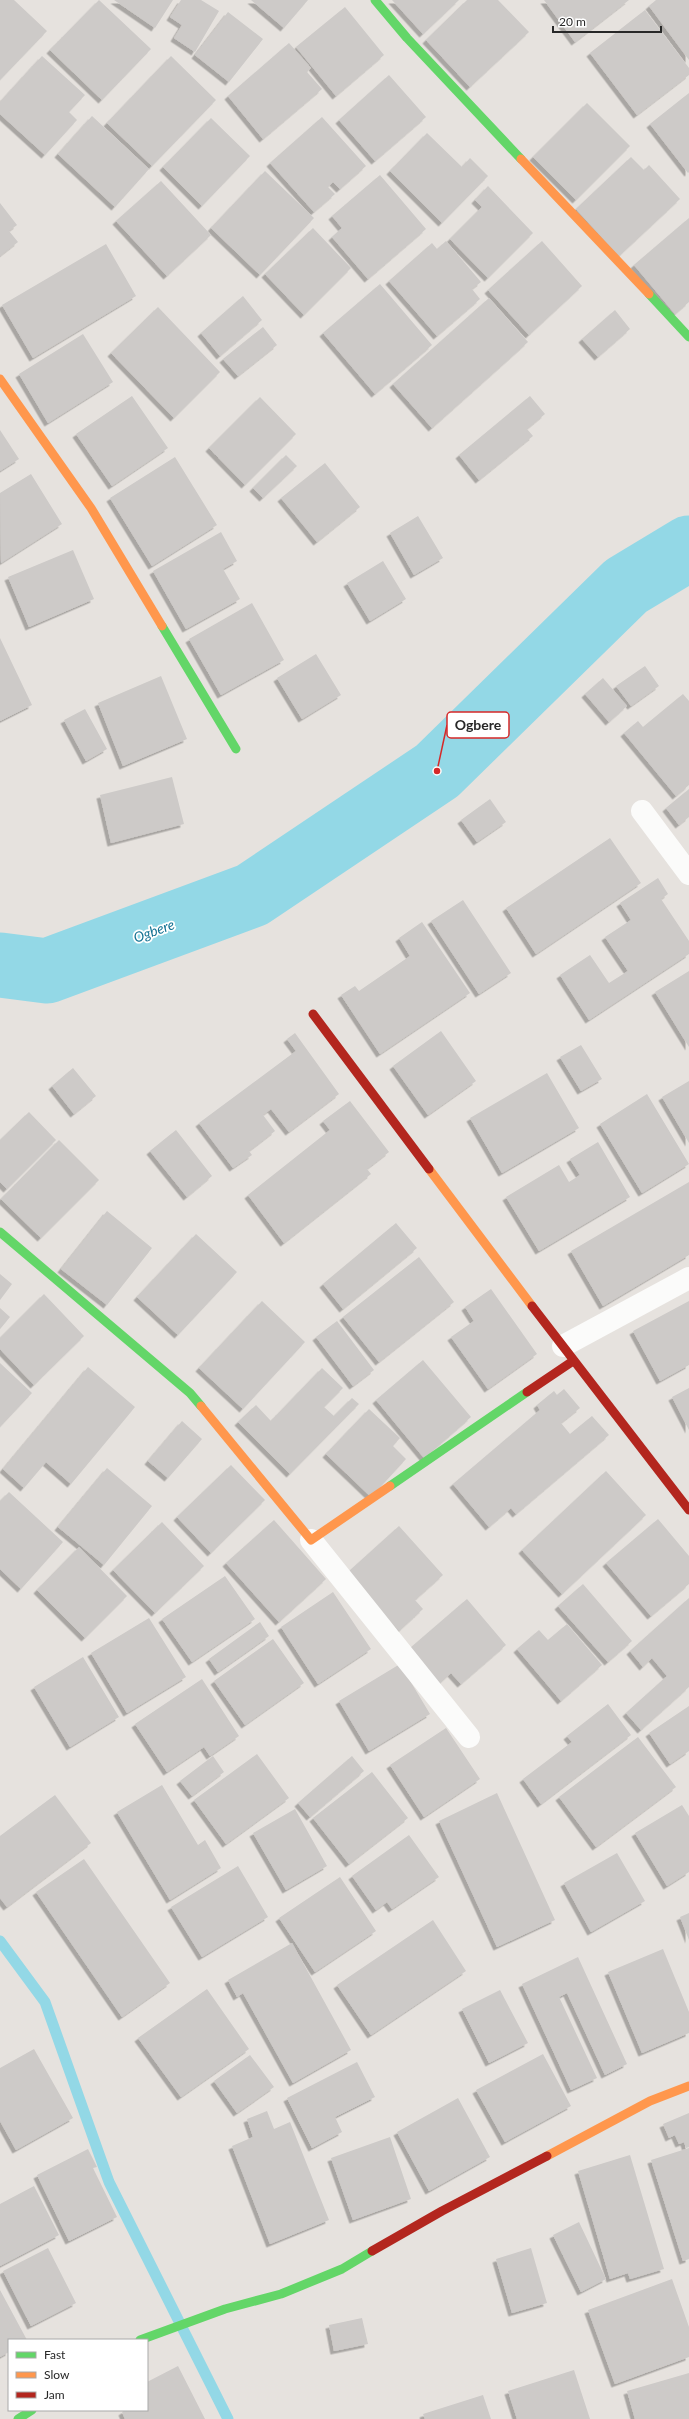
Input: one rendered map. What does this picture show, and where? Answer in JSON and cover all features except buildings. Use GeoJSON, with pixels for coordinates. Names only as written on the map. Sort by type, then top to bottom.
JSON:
{"type":"FeatureCollection","features":[{"type":"Feature","properties":{"kind":"street"},"geometry":{"type":"LineString","coordinates":[[375,0],[407,38],[689,337]]}},
{"type":"Feature","properties":{"kind":"street"},"geometry":{"type":"LineString","coordinates":[[0,379],[91,508],[236,749]]}},
{"type":"Feature","properties":{"kind":"street"},"geometry":{"type":"LineString","coordinates":[[642,811],[689,874]]}},
{"type":"Feature","properties":{"kind":"street"},"geometry":{"type":"LineString","coordinates":[[312,1014],[568,1354],[689,1510]]}},
{"type":"Feature","properties":{"kind":"street"},"geometry":{"type":"LineString","coordinates":[[0,1232],[190,1393],[311,1540],[469,1737]]}},
{"type":"Feature","properties":{"kind":"street"},"geometry":{"type":"LineString","coordinates":[[311,1540],[568,1354],[689,1278]]}},
{"type":"Feature","properties":{"kind":"street"},"geometry":{"type":"LineString","coordinates":[[143,2339],[225,2309],[281,2294],[342,2269],[442,2211],[650,2101],[689,2086]]}},
{"type":"Feature","properties":{"kind":"street"},"geometry":{"type":"LineString","coordinates":[[18,2419],[30,2411]]}},
{"type":"Feature","properties":{"kind":"waterway","name":"Ogbere"},"geometry":{"type":"LineString","coordinates":[[0,965],[47,971],[252,895],[437,771],[626,586],[689,548]]}},
{"type":"Feature","properties":{"kind":"waterway"},"geometry":{"type":"LineString","coordinates":[[0,1941],[45,2002],[109,2182],[228,2419]]}},
{"type":"Feature","properties":{"kind":"traffic: fast"},"geometry":{"type":"LineString","coordinates":[[375,0],[407,38],[521,159]]}},
{"type":"Feature","properties":{"kind":"traffic: fast"},"geometry":{"type":"LineString","coordinates":[[649,294],[689,337]]}},
{"type":"Feature","properties":{"kind":"traffic: fast"},"geometry":{"type":"LineString","coordinates":[[162,626],[236,749]]}},
{"type":"Feature","properties":{"kind":"traffic: fast"},"geometry":{"type":"LineString","coordinates":[[0,1232],[190,1393],[201,1406]]}},
{"type":"Feature","properties":{"kind":"traffic: fast"},"geometry":{"type":"LineString","coordinates":[[390,1486],[527,1392]]}},
{"type":"Feature","properties":{"kind":"traffic: fast"},"geometry":{"type":"LineString","coordinates":[[143,2339],[225,2309],[281,2294],[342,2269],[372,2251]]}},
{"type":"Feature","properties":{"kind":"traffic: fast"},"geometry":{"type":"LineString","coordinates":[[18,2419],[30,2411]]}},
{"type":"Feature","properties":{"kind":"traffic: slow"},"geometry":{"type":"LineString","coordinates":[[521,159],[649,294]]}},
{"type":"Feature","properties":{"kind":"traffic: slow"},"geometry":{"type":"LineString","coordinates":[[0,379],[91,508],[162,626]]}},
{"type":"Feature","properties":{"kind":"traffic: slow"},"geometry":{"type":"LineString","coordinates":[[429,1169],[532,1306]]}},
{"type":"Feature","properties":{"kind":"traffic: slow"},"geometry":{"type":"LineString","coordinates":[[201,1406],[311,1540],[390,1486]]}},
{"type":"Feature","properties":{"kind":"traffic: slow"},"geometry":{"type":"LineString","coordinates":[[547,2156],[650,2101],[689,2086]]}},
{"type":"Feature","properties":{"kind":"traffic: jam"},"geometry":{"type":"LineString","coordinates":[[313,1014],[429,1169]]}},
{"type":"Feature","properties":{"kind":"traffic: jam"},"geometry":{"type":"LineString","coordinates":[[532,1306],[689,1510]]}},
{"type":"Feature","properties":{"kind":"traffic: jam"},"geometry":{"type":"LineString","coordinates":[[527,1392],[573,1361]]}},
{"type":"Feature","properties":{"kind":"traffic: jam"},"geometry":{"type":"LineString","coordinates":[[372,2251],[442,2211],[547,2156]]}},
{"type":"Feature","properties":{"kind":"place","name":"Ogbere"},"geometry":{"type":"Point","coordinates":[437,771]}}]}
